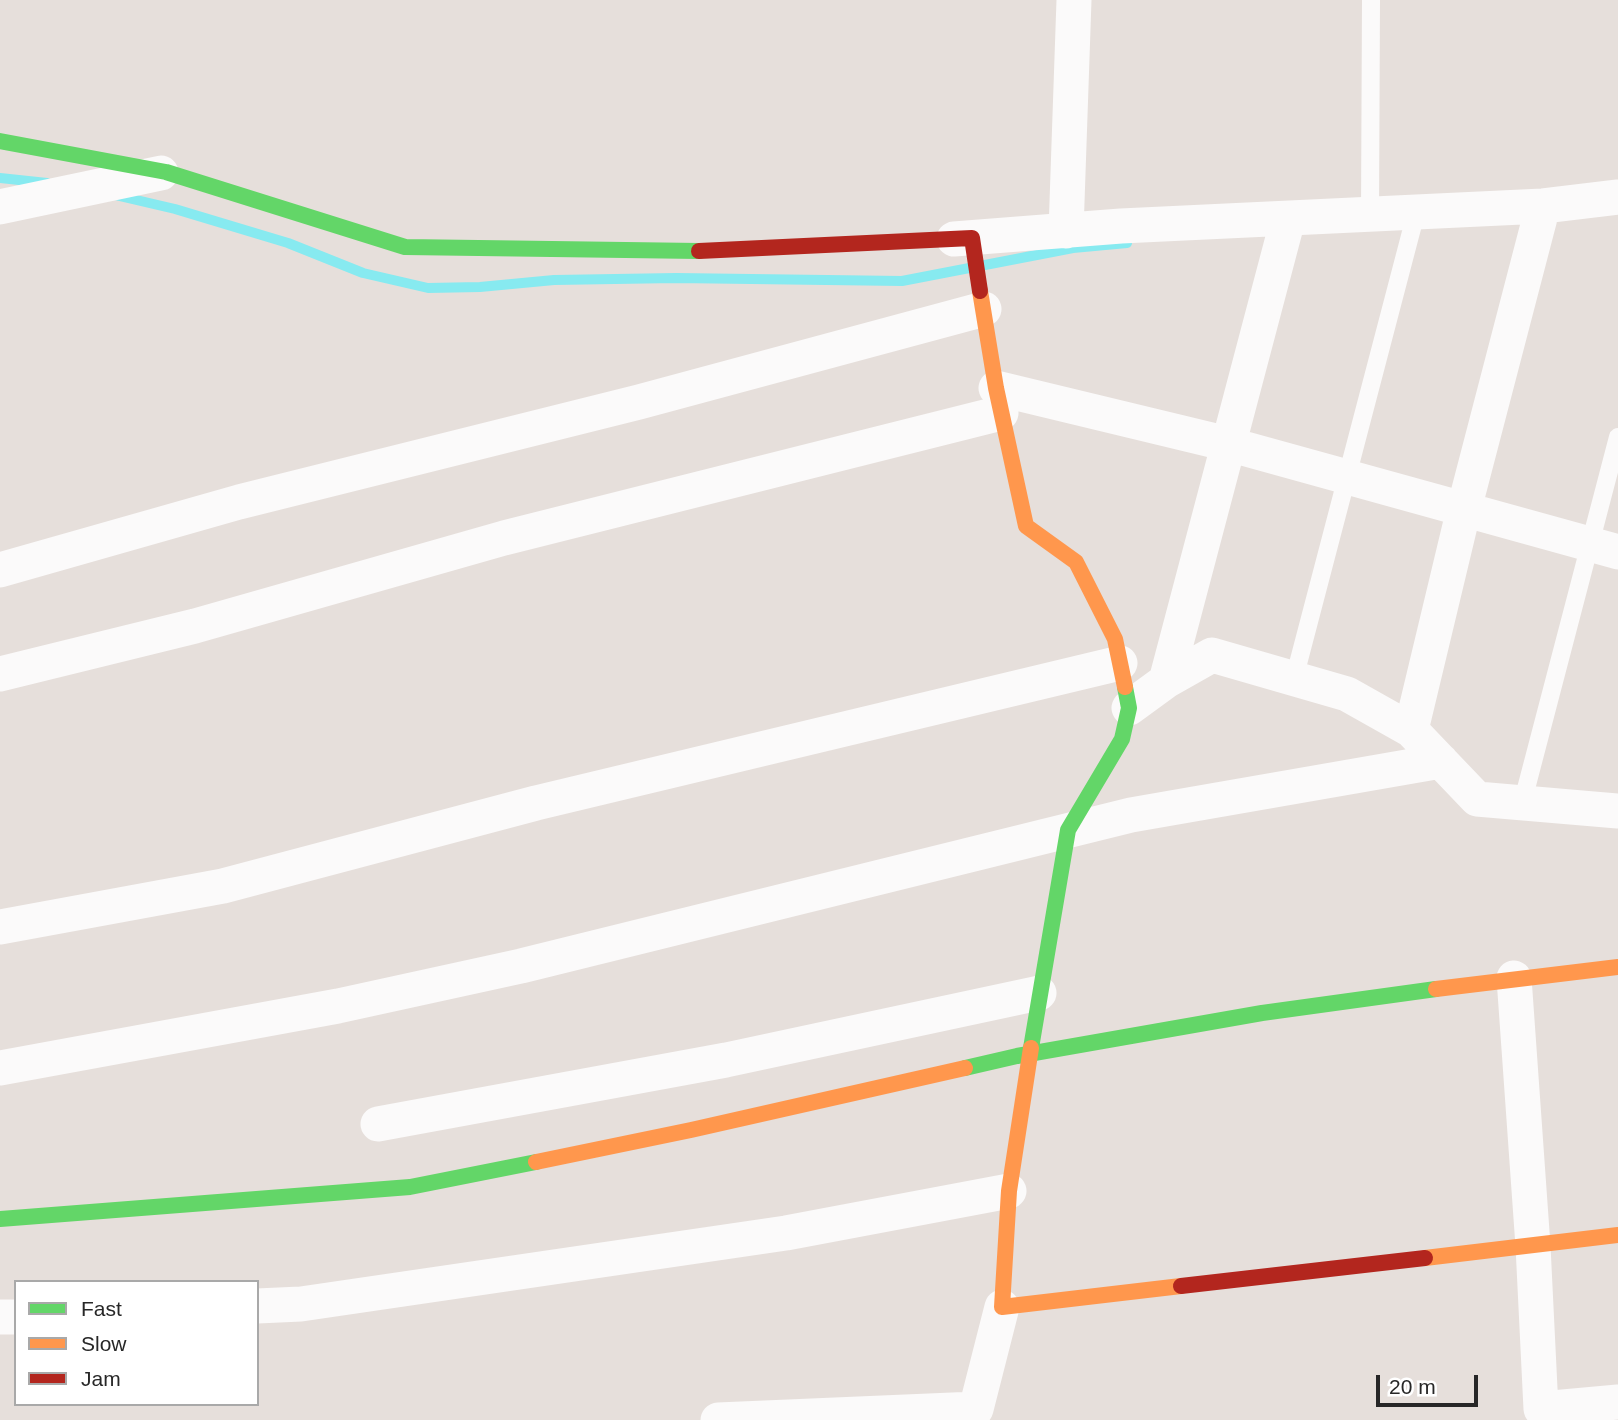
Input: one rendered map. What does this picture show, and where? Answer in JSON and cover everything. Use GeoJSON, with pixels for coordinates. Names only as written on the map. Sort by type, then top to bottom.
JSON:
{"type":"FeatureCollection","features":[{"type":"Feature","properties":{"kind":"street"},"geometry":{"type":"LineString","coordinates":[[1066,231],[1074,0]]}},
{"type":"Feature","properties":{"kind":"street"},"geometry":{"type":"LineString","coordinates":[[0,141],[166,172],[405,247],[704,251],[972,238],[998,401],[1017,497],[1027,526],[1076,562],[1115,639],[1129,708],[1122,739],[1068,830],[1039,993],[1009,1191],[1002,1307],[975,1414],[718,1420]]}},
{"type":"Feature","properties":{"kind":"street"},"geometry":{"type":"LineString","coordinates":[[0,207],[166,172]]}},
{"type":"Feature","properties":{"kind":"street"},"geometry":{"type":"LineString","coordinates":[[954,239],[1543,206],[1618,197]]}},
{"type":"Feature","properties":{"kind":"street"},"geometry":{"type":"LineString","coordinates":[[1411,730],[1464,509],[1543,206]]}},
{"type":"Feature","properties":{"kind":"street"},"geometry":{"type":"LineString","coordinates":[[1166,681],[1288,219]]}},
{"type":"Feature","properties":{"kind":"street"},"geometry":{"type":"LineString","coordinates":[[0,570],[239,502],[639,402],[984,309]]}},
{"type":"Feature","properties":{"kind":"street"},"geometry":{"type":"LineString","coordinates":[[0,674],[195,626],[998,401],[1228,444],[1604,548]]}},
{"type":"Feature","properties":{"kind":"street"},"geometry":{"type":"LineString","coordinates":[[1129,708],[1166,681],[1212,655],[1346,694],[1411,730],[1477,799],[1618,811]]}},
{"type":"Feature","properties":{"kind":"street"},"geometry":{"type":"LineString","coordinates":[[0,927],[223,886],[536,803],[1120,663]]}},
{"type":"Feature","properties":{"kind":"street"},"geometry":{"type":"LineString","coordinates":[[0,1068],[338,1006],[521,966],[1132,815],[1441,761]]}},
{"type":"Feature","properties":{"kind":"street"},"geometry":{"type":"LineString","coordinates":[[0,1219],[410,1187],[691,1130],[1030,1054],[1262,1013],[1514,978],[1618,967]]}},
{"type":"Feature","properties":{"kind":"street"},"geometry":{"type":"LineString","coordinates":[[1514,978],[1541,1409],[1609,1408]]}},
{"type":"Feature","properties":{"kind":"street"},"geometry":{"type":"LineString","coordinates":[[378,1124],[726,1060],[1039,993]]}},
{"type":"Feature","properties":{"kind":"street"},"geometry":{"type":"LineString","coordinates":[[259,1306],[314,1302],[786,1233],[1009,1191]]}},
{"type":"Feature","properties":{"kind":"street"},"geometry":{"type":"LineString","coordinates":[[1002,1307],[1618,1235]]}},
{"type":"Feature","properties":{"kind":"lane"},"geometry":{"type":"LineString","coordinates":[[1370,214],[1371,0]]}},
{"type":"Feature","properties":{"kind":"lane"},"geometry":{"type":"LineString","coordinates":[[1294,679],[1416,212]]}},
{"type":"Feature","properties":{"kind":"lane"},"geometry":{"type":"LineString","coordinates":[[1522,804],[1604,548],[1618,437]]}},
{"type":"Feature","properties":{"kind":"waterway"},"geometry":{"type":"LineString","coordinates":[[0,178],[47,183]]}},
{"type":"Feature","properties":{"kind":"waterway"},"geometry":{"type":"LineString","coordinates":[[115,195],[175,209],[288,243],[363,273],[428,288],[480,287],[554,280],[676,278],[902,281],[1073,248],[1127,243]]}},
{"type":"Feature","properties":{"kind":"traffic: fast"},"geometry":{"type":"LineString","coordinates":[[0,141],[166,172],[405,247],[699,251]]}},
{"type":"Feature","properties":{"kind":"traffic: fast"},"geometry":{"type":"LineString","coordinates":[[1031,1048],[1068,830],[1122,739],[1129,708],[1125,687]]}},
{"type":"Feature","properties":{"kind":"traffic: fast"},"geometry":{"type":"LineString","coordinates":[[965,1068],[1017,1056],[1262,1013],[1436,989]]}},
{"type":"Feature","properties":{"kind":"traffic: fast"},"geometry":{"type":"LineString","coordinates":[[0,1219],[410,1187],[536,1162]]}},
{"type":"Feature","properties":{"kind":"traffic: slow"},"geometry":{"type":"LineString","coordinates":[[980,291],[996,388],[1026,526],[1076,562],[1115,639],[1125,687]]}},
{"type":"Feature","properties":{"kind":"traffic: slow"},"geometry":{"type":"LineString","coordinates":[[1436,989],[1618,967]]}},
{"type":"Feature","properties":{"kind":"traffic: slow"},"geometry":{"type":"LineString","coordinates":[[1031,1048],[1009,1191],[1002,1307],[1181,1286]]}},
{"type":"Feature","properties":{"kind":"traffic: slow"},"geometry":{"type":"LineString","coordinates":[[536,1162],[965,1068]]}},
{"type":"Feature","properties":{"kind":"traffic: slow"},"geometry":{"type":"LineString","coordinates":[[1425,1258],[1618,1235]]}},
{"type":"Feature","properties":{"kind":"traffic: jam"},"geometry":{"type":"LineString","coordinates":[[699,251],[972,238],[980,291]]}},
{"type":"Feature","properties":{"kind":"traffic: jam"},"geometry":{"type":"LineString","coordinates":[[1181,1286],[1425,1258]]}}]}
